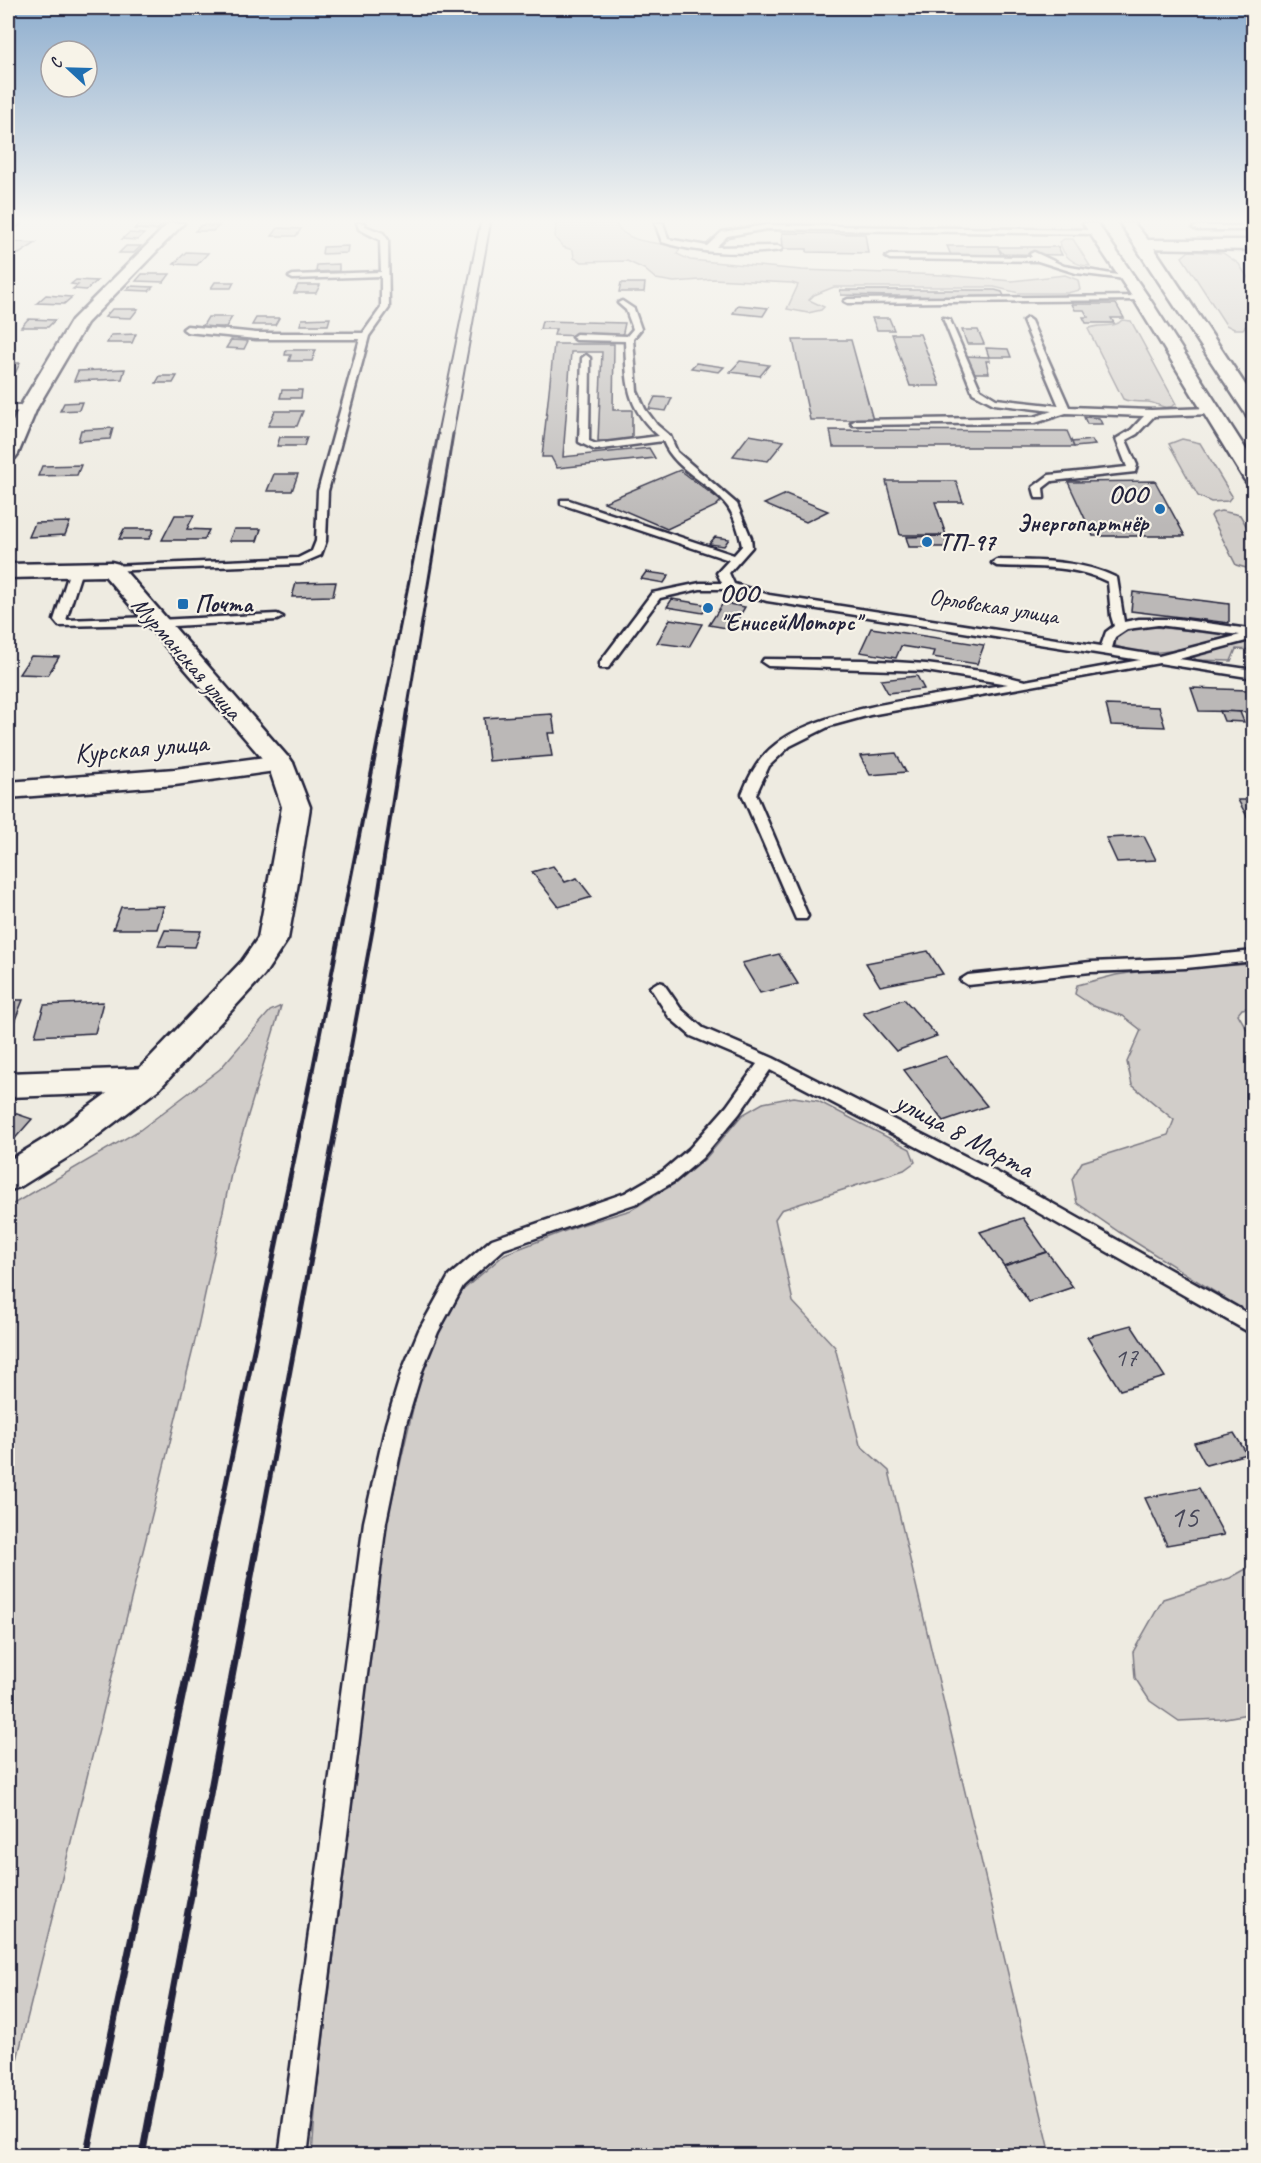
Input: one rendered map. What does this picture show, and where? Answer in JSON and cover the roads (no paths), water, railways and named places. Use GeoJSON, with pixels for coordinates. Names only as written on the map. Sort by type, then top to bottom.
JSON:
{"type":"FeatureCollection","features":[{"type":"Feature","properties":{"kind":"main road"},"geometry":{"type":"LineString","coordinates":[[8,454],[28,408],[78,324]]}},
{"type":"Feature","properties":{"kind":"main road"},"geometry":{"type":"LineString","coordinates":[[1157,324],[1254,479]]}},
{"type":"Feature","properties":{"kind":"main road"},"geometry":{"type":"LineString","coordinates":[[1199,324],[1245,389],[1254,413]]}},
{"type":"Feature","properties":{"kind":"main road"},"geometry":{"type":"LineString","coordinates":[[8,572],[111,569]]}},
{"type":"Feature","properties":{"kind":"main road","name":"Мурманская улица"},"geometry":{"type":"LineString","coordinates":[[8,1178],[61,1145],[148,1080],[253,968],[273,939],[296,807],[280,763],[111,569]]}},
{"type":"Feature","properties":{"kind":"main road","name":"Курская улица"},"geometry":{"type":"LineString","coordinates":[[8,790],[175,777],[280,763]]}},
{"type":"Feature","properties":{"kind":"main road"},"geometry":{"type":"LineString","coordinates":[[8,1085],[148,1080]]}},
{"type":"Feature","properties":{"kind":"lane","name":"Мурманская улица"},"geometry":{"type":"LineString","coordinates":[[111,569],[300,561],[317,553],[321,541],[323,490],[365,336],[374,324]]}},
{"type":"Feature","properties":{"kind":"lane"},"geometry":{"type":"LineString","coordinates":[[604,665],[656,595],[700,586],[729,585],[723,573],[747,547],[734,506],[673,453],[667,438],[654,427],[632,391],[628,339],[637,329],[635,324]]}},
{"type":"Feature","properties":{"kind":"lane"},"geometry":{"type":"LineString","coordinates":[[948,324],[976,391],[994,401],[1065,410],[1151,413],[1212,411]]}},
{"type":"Feature","properties":{"kind":"lane"},"geometry":{"type":"LineString","coordinates":[[1028,324],[1065,410]]}},
{"type":"Feature","properties":{"kind":"lane"},"geometry":{"type":"LineString","coordinates":[[187,329],[256,336],[365,336]]}},
{"type":"Feature","properties":{"kind":"lane"},"geometry":{"type":"LineString","coordinates":[[576,338],[628,339]]}},
{"type":"Feature","properties":{"kind":"lane"},"geometry":{"type":"LineString","coordinates":[[585,358],[584,442],[595,447],[667,438]]}},
{"type":"Feature","properties":{"kind":"lane"},"geometry":{"type":"LineString","coordinates":[[8,408],[28,408]]}},
{"type":"Feature","properties":{"kind":"lane"},"geometry":{"type":"LineString","coordinates":[[856,423],[1035,420],[1065,410]]}},
{"type":"Feature","properties":{"kind":"lane"},"geometry":{"type":"LineString","coordinates":[[1040,496],[1038,487],[1049,478],[1131,470],[1132,465],[1122,439],[1134,432],[1151,413]]}},
{"type":"Feature","properties":{"kind":"lane"},"geometry":{"type":"LineString","coordinates":[[565,502],[736,559]]}},
{"type":"Feature","properties":{"kind":"lane"},"geometry":{"type":"LineString","coordinates":[[997,563],[1098,571],[1113,580],[1116,591],[1114,617],[1120,628]]}},
{"type":"Feature","properties":{"kind":"lane"},"geometry":{"type":"LineString","coordinates":[[76,570],[60,620],[63,624],[277,616]]}},
{"type":"Feature","properties":{"kind":"lane","name":"Орловская улица"},"geometry":{"type":"LineString","coordinates":[[729,585],[767,598],[1254,674]]}},
{"type":"Feature","properties":{"kind":"lane"},"geometry":{"type":"LineString","coordinates":[[1106,650],[1107,639],[1112,632],[1133,623],[1165,622],[1253,632]]}},
{"type":"Feature","properties":{"kind":"lane"},"geometry":{"type":"LineString","coordinates":[[801,916],[748,794],[756,772],[784,744],[830,722],[1156,660],[1242,639],[1253,632]]}},
{"type":"Feature","properties":{"kind":"lane"},"geometry":{"type":"LineString","coordinates":[[768,662],[964,670],[1024,684]]}},
{"type":"Feature","properties":{"kind":"lane"},"geometry":{"type":"LineString","coordinates":[[968,980],[1091,967],[1185,963],[1254,956]]}},
{"type":"Feature","properties":{"kind":"lane","name":"улица 8 Марта"},"geometry":{"type":"LineString","coordinates":[[658,987],[675,1013],[697,1032],[767,1062],[994,1179],[1254,1327]]}},
{"type":"Feature","properties":{"kind":"lane"},"geometry":{"type":"LineString","coordinates":[[293,2156],[375,1522],[396,1424],[412,1371],[429,1330],[456,1281],[498,1244],[631,1198],[669,1176],[696,1153],[733,1110],[767,1062]]}},
{"type":"Feature","properties":{"kind":"railway"},"geometry":{"type":"LineString","coordinates":[[437,435],[460,324]]}},
{"type":"Feature","properties":{"kind":"railway"},"geometry":{"type":"LineString","coordinates":[[453,435],[473,324]]}},
{"type":"Feature","properties":{"kind":"railway"},"geometry":{"type":"LineString","coordinates":[[383,712],[438,434]]}},
{"type":"Feature","properties":{"kind":"railway"},"geometry":{"type":"LineString","coordinates":[[407,712],[453,434]]}},
{"type":"Feature","properties":{"kind":"railway"},"geometry":{"type":"LineString","coordinates":[[312,1073],[384,710]]}},
{"type":"Feature","properties":{"kind":"railway"},"geometry":{"type":"LineString","coordinates":[[346,1073],[374,922],[407,710]]}},
{"type":"Feature","properties":{"kind":"railway"},"geometry":{"type":"LineString","coordinates":[[213,1546],[312,1072]]}},
{"type":"Feature","properties":{"kind":"railway"},"geometry":{"type":"LineString","coordinates":[[257,1546],[346,1072]]}},
{"type":"Feature","properties":{"kind":"railway"},"geometry":{"type":"LineString","coordinates":[[86,2156],[214,1544]]}},
{"type":"Feature","properties":{"kind":"railway"},"geometry":{"type":"LineString","coordinates":[[142,2156],[257,1544]]}},
{"type":"Feature","properties":{"kind":"place","name":"ООО Энергопартнёр"},"geometry":{"type":"Point","coordinates":[1160,509]}},
{"type":"Feature","properties":{"kind":"place","name":"ТП-97"},"geometry":{"type":"Point","coordinates":[927,542]}},
{"type":"Feature","properties":{"kind":"place","name":"Почта"},"geometry":{"type":"Point","coordinates":[183,604]}},
{"type":"Feature","properties":{"kind":"place","name":"ООО \"ЕнисейМоторс\""},"geometry":{"type":"Point","coordinates":[708,608]}}]}
